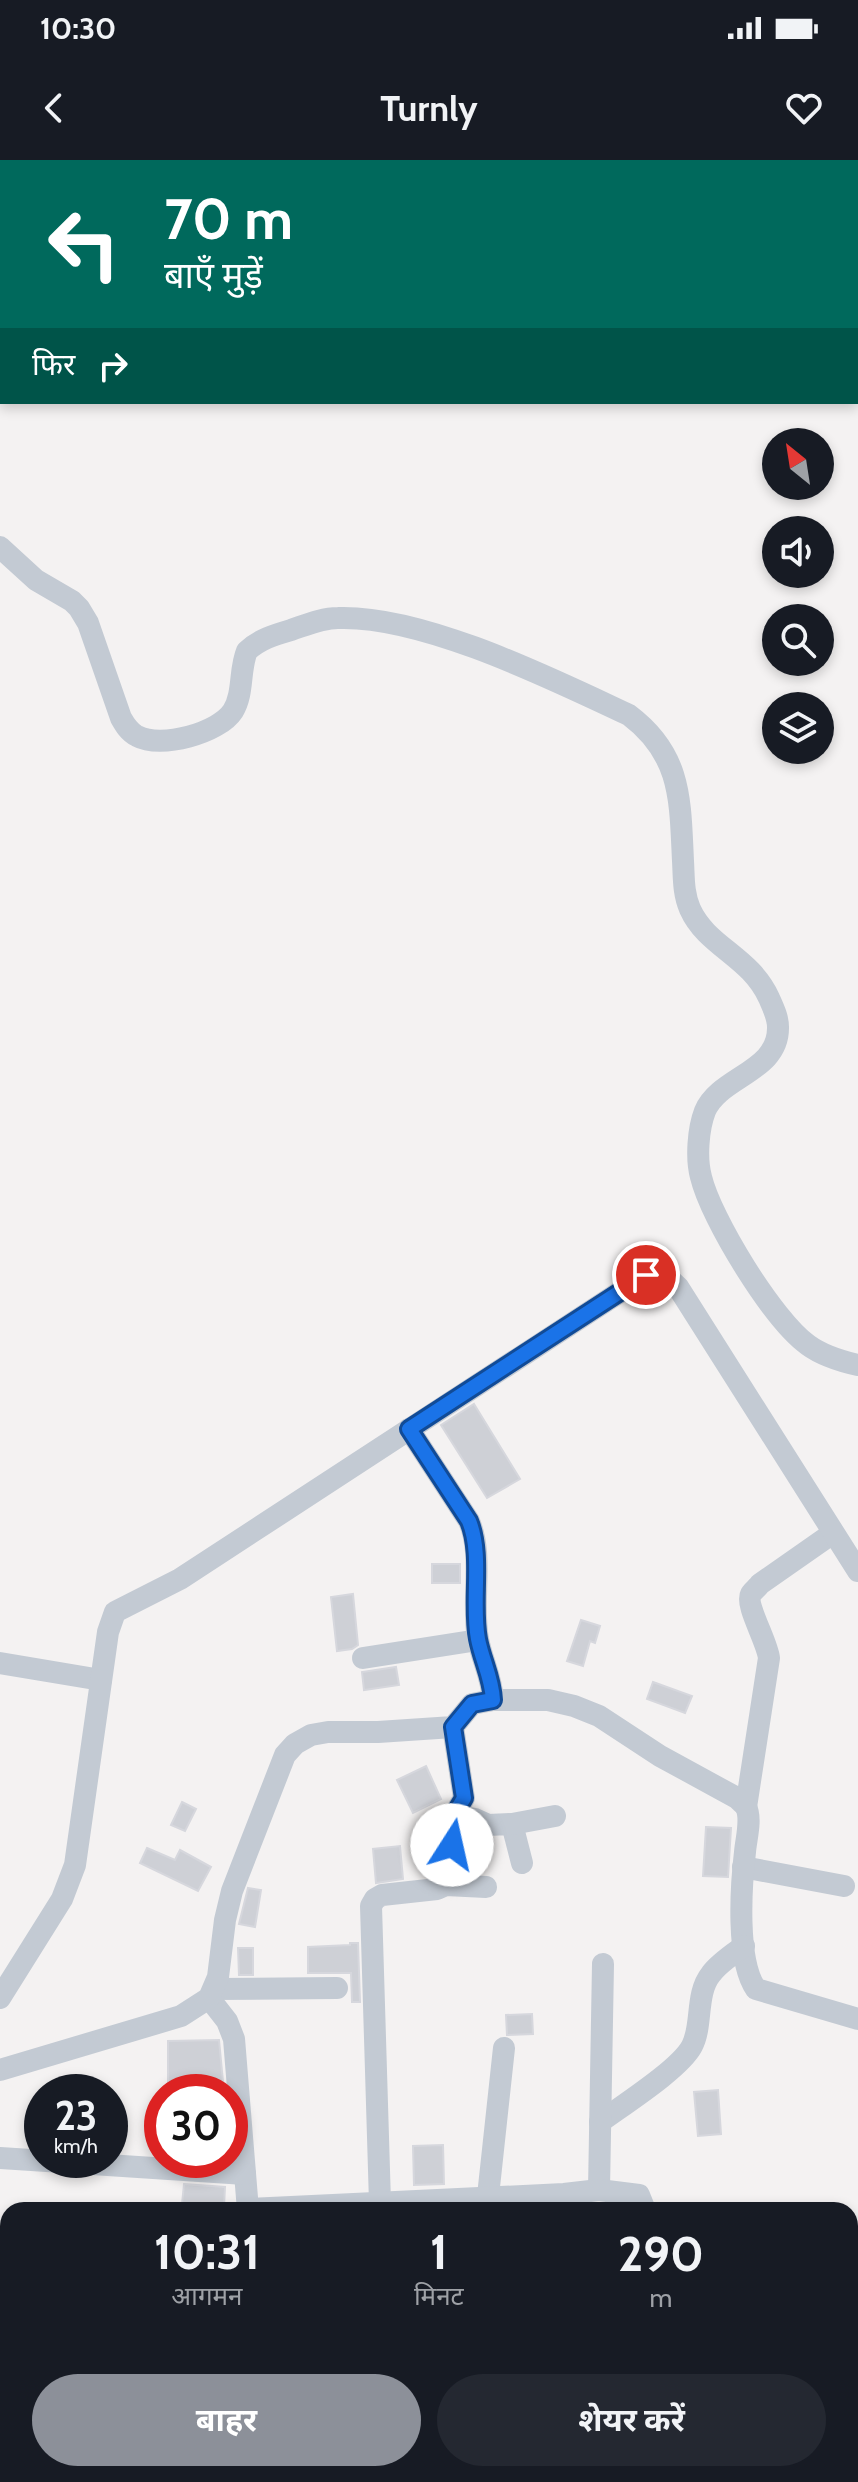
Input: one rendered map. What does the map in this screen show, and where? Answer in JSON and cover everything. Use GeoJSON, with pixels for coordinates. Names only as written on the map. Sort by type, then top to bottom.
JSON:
{"type":"FeatureCollection","features":[{"type":"Feature","properties":{"kind":"street"},"geometry":{"type":"LineString","coordinates":[[0,547],[25,572],[79,608],[88,623],[121,718],[128,730],[147,740],[166,741],[212,730],[224,723],[238,703],[247,651],[269,636],[336,618],[368,620],[425,631],[476,649],[629,715],[648,729],[659,742],[676,775],[687,903],[696,922],[752,970],[770,1001],[778,1029],[772,1050],[761,1064],[713,1099],[705,1112],[699,1165],[706,1193],[729,1237],[781,1319],[807,1344],[823,1354],[858,1365]]}},
{"type":"Feature","properties":{"kind":"street"},"geometry":{"type":"LineString","coordinates":[[0,1998],[69,1883],[75,1865],[101,1680],[111,1619],[115,1612],[180,1579],[646,1275],[664,1274],[678,1287],[858,1571]]}},
{"type":"Feature","properties":{"kind":"street"},"geometry":{"type":"LineString","coordinates":[[409,1429],[475,1534],[478,1640],[492,1684],[493,1700]]}},
{"type":"Feature","properties":{"kind":"street"},"geometry":{"type":"LineString","coordinates":[[833,1533],[760,1584],[751,1594],[749,1604],[768,1645],[769,1658],[746,1807],[744,1946],[749,1979],[756,1989],[858,2019]]}},
{"type":"Feature","properties":{"kind":"street"},"geometry":{"type":"LineString","coordinates":[[363,1658],[478,1640]]}},
{"type":"Feature","properties":{"kind":"street"},"geometry":{"type":"LineString","coordinates":[[0,1663],[101,1680]]}},
{"type":"Feature","properties":{"kind":"street"},"geometry":{"type":"LineString","coordinates":[[237,2074],[234,2039],[212,1994],[232,1891],[285,1755],[295,1744],[311,1735],[453,1727],[472,1704],[493,1700],[548,1700],[599,1716],[660,1756],[737,1798],[746,1807]]}},
{"type":"Feature","properties":{"kind":"street"},"geometry":{"type":"LineString","coordinates":[[446,1885],[450,1875],[454,1815],[464,1798],[453,1727]]}},
{"type":"Feature","properties":{"kind":"street"},"geometry":{"type":"LineString","coordinates":[[454,1815],[488,1825],[555,1816]]}},
{"type":"Feature","properties":{"kind":"street"},"geometry":{"type":"LineString","coordinates":[[512,1824],[522,1863]]}},
{"type":"Feature","properties":{"kind":"street"},"geometry":{"type":"LineString","coordinates":[[743,1867],[844,1886]]}},
{"type":"Feature","properties":{"kind":"street"},"geometry":{"type":"LineString","coordinates":[[380,2202],[371,1906],[382,1895],[437,1889],[446,1885],[486,1887]]}},
{"type":"Feature","properties":{"kind":"street"},"geometry":{"type":"LineString","coordinates":[[600,2122],[679,2062],[690,2050],[709,1975],[744,1946]]}},
{"type":"Feature","properties":{"kind":"street"},"geometry":{"type":"LineString","coordinates":[[599,2190],[603,1964]]}},
{"type":"Feature","properties":{"kind":"street"},"geometry":{"type":"LineString","coordinates":[[0,2070],[181,2016],[212,1994],[337,1988]]}},
{"type":"Feature","properties":{"kind":"street"},"geometry":{"type":"LineString","coordinates":[[488,2196],[504,2048]]}},
{"type":"Feature","properties":{"kind":"street"},"geometry":{"type":"LineString","coordinates":[[0,2158],[144,2167]]}},
{"type":"Feature","properties":{"kind":"street"},"geometry":{"type":"LineString","coordinates":[[245,2178],[247,2202]]}},
{"type":"Feature","properties":{"kind":"street"},"geometry":{"type":"LineString","coordinates":[[395,2202],[599,2190],[639,2195],[642,2202]]}},
{"type":"Feature","properties":{"kind":"building"},"geometry":{"type":"Polygon","coordinates":[[[474,1404],[520,1479],[487,1498],[441,1425],[474,1404]]]}},
{"type":"Feature","properties":{"kind":"building"},"geometry":{"type":"Polygon","coordinates":[[[432,1564],[460,1564],[460,1583],[432,1583],[432,1564]]]}},
{"type":"Feature","properties":{"kind":"building"},"geometry":{"type":"Polygon","coordinates":[[[353,1594],[358,1645],[337,1651],[331,1597],[353,1594]]]}},
{"type":"Feature","properties":{"kind":"building"},"geometry":{"type":"Polygon","coordinates":[[[581,1620],[600,1626],[595,1643],[590,1641],[583,1666],[567,1661],[581,1620]]]}},
{"type":"Feature","properties":{"kind":"building"},"geometry":{"type":"Polygon","coordinates":[[[396,1667],[399,1685],[364,1690],[362,1672],[396,1667]]]}},
{"type":"Feature","properties":{"kind":"building"},"geometry":{"type":"Polygon","coordinates":[[[653,1682],[692,1696],[685,1713],[647,1699],[653,1682]]]}},
{"type":"Feature","properties":{"kind":"building"},"geometry":{"type":"Polygon","coordinates":[[[426,1766],[441,1799],[413,1813],[397,1780],[426,1766]]]}},
{"type":"Feature","properties":{"kind":"building"},"geometry":{"type":"Polygon","coordinates":[[[182,1802],[196,1809],[185,1831],[171,1825],[182,1802]]]}},
{"type":"Feature","properties":{"kind":"building"},"geometry":{"type":"Polygon","coordinates":[[[706,1827],[731,1828],[728,1877],[703,1876],[706,1827]]]}},
{"type":"Feature","properties":{"kind":"building"},"geometry":{"type":"Polygon","coordinates":[[[400,1846],[403,1879],[376,1883],[373,1849],[400,1846]]]}},
{"type":"Feature","properties":{"kind":"building"},"geometry":{"type":"Polygon","coordinates":[[[147,1848],[175,1860],[180,1850],[211,1867],[198,1891],[140,1863],[147,1848]]]}},
{"type":"Feature","properties":{"kind":"building"},"geometry":{"type":"Polygon","coordinates":[[[248,1888],[261,1890],[255,1927],[239,1924],[248,1888]]]}},
{"type":"Feature","properties":{"kind":"building"},"geometry":{"type":"Polygon","coordinates":[[[358,1943],[360,2002],[352,2002],[351,1973],[308,1973],[308,1947],[358,1943]]]}},
{"type":"Feature","properties":{"kind":"building"},"geometry":{"type":"Polygon","coordinates":[[[238,1948],[253,1948],[253,1975],[239,1975],[238,1948]]]}},
{"type":"Feature","properties":{"kind":"building"},"geometry":{"type":"Polygon","coordinates":[[[532,2014],[533,2034],[507,2035],[506,2015],[532,2014]]]}},
{"type":"Feature","properties":{"kind":"building"},"geometry":{"type":"Polygon","coordinates":[[[219,2040],[222,2074],[168,2074],[168,2041],[219,2040]]]}},
{"type":"Feature","properties":{"kind":"building"},"geometry":{"type":"Polygon","coordinates":[[[718,2090],[721,2134],[698,2136],[694,2092],[718,2090]]]}},
{"type":"Feature","properties":{"kind":"building"},"geometry":{"type":"Polygon","coordinates":[[[443,2145],[444,2184],[414,2185],[413,2146],[443,2145]]]}},
{"type":"Feature","properties":{"kind":"building"},"geometry":{"type":"Polygon","coordinates":[[[184,2184],[225,2187],[224,2202],[182,2202],[184,2184]]]}},
{"type":"Feature","properties":{"kind":"route"},"geometry":{"type":"LineString","coordinates":[[452,1845],[454,1815],[464,1798],[453,1727],[472,1704],[493,1700],[492,1684],[478,1640],[475,1534],[409,1429],[646,1275]]}}]}
